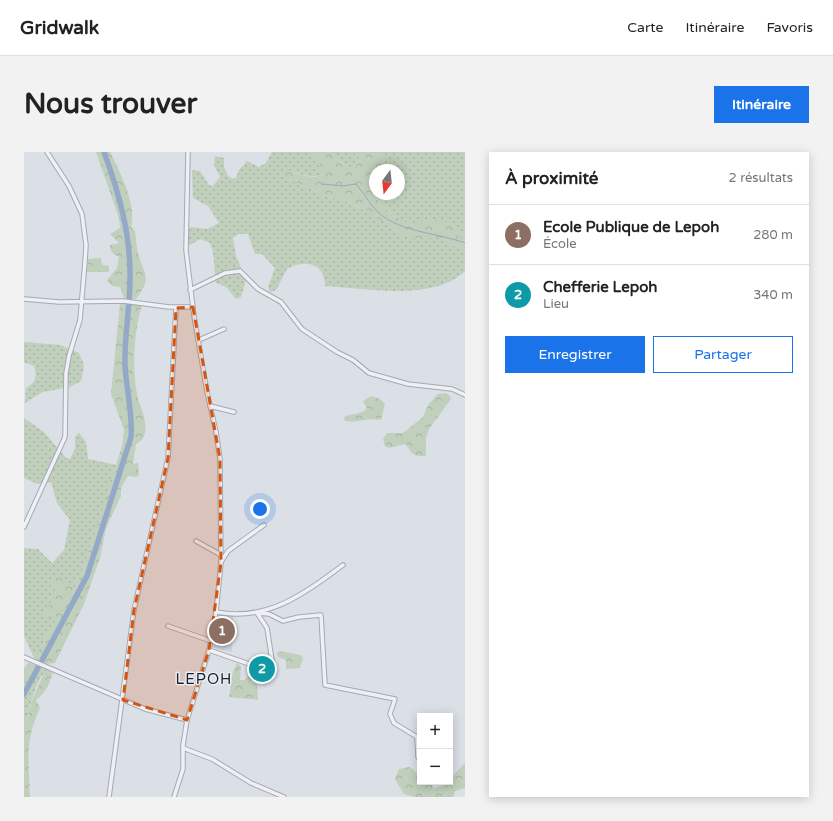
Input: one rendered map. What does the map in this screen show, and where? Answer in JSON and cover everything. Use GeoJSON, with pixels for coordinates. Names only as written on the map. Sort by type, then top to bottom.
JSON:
{"type":"FeatureCollection","features":[{"type":"Feature","properties":{"kind":"street"},"geometry":{"type":"LineString","coordinates":[[24,527],[64,437],[66,373],[69,356],[80,320],[86,245],[82,214],[69,186],[48,152]]}},
{"type":"Feature","properties":{"kind":"street"},"geometry":{"type":"LineString","coordinates":[[174,797],[183,770],[183,748],[188,720],[211,641],[216,612],[221,563],[220,459],[190,290],[185,242],[188,152]]}},
{"type":"Feature","properties":{"kind":"street"},"geometry":{"type":"LineString","coordinates":[[190,290],[225,273],[240,271],[258,288],[281,302],[302,329],[337,352],[353,360],[369,373],[408,384],[452,389],[465,395]]}},
{"type":"Feature","properties":{"kind":"street"},"geometry":{"type":"LineString","coordinates":[[24,299],[59,302],[82,300],[123,301],[176,308],[193,306]]}},
{"type":"Feature","properties":{"kind":"street"},"geometry":{"type":"LineString","coordinates":[[109,797],[134,610],[168,458],[176,308]]}},
{"type":"Feature","properties":{"kind":"street"},"geometry":{"type":"LineString","coordinates":[[199,340],[224,329]]}},
{"type":"Feature","properties":{"kind":"street"},"geometry":{"type":"LineString","coordinates":[[210,406],[234,412]]}},
{"type":"Feature","properties":{"kind":"street"},"geometry":{"type":"LineString","coordinates":[[221,563],[228,551],[264,525]]}},
{"type":"Feature","properties":{"kind":"street"},"geometry":{"type":"LineString","coordinates":[[196,541],[221,555]]}},
{"type":"Feature","properties":{"kind":"street"},"geometry":{"type":"LineString","coordinates":[[256,613],[304,593],[343,565]]}},
{"type":"Feature","properties":{"kind":"street"},"geometry":{"type":"LineString","coordinates":[[216,612],[233,615],[256,613],[269,614],[283,621],[298,617],[321,616],[326,685],[395,699],[390,714],[394,723],[417,737],[418,749]]}},
{"type":"Feature","properties":{"kind":"street"},"geometry":{"type":"LineString","coordinates":[[256,613],[267,628],[274,673]]}},
{"type":"Feature","properties":{"kind":"street"},"geometry":{"type":"LineString","coordinates":[[168,626],[211,641]]}},
{"type":"Feature","properties":{"kind":"street"},"geometry":{"type":"LineString","coordinates":[[209,650],[258,667]]}},
{"type":"Feature","properties":{"kind":"street"},"geometry":{"type":"LineString","coordinates":[[24,657],[154,712],[188,720]]}},
{"type":"Feature","properties":{"kind":"street"},"geometry":{"type":"LineString","coordinates":[[183,748],[212,758],[250,783],[284,797]]}},
{"type":"Feature","properties":{"kind":"highlighted area"},"geometry":{"type":"Polygon","coordinates":[[[193,307],[220,459],[221,563],[209,650],[187,720],[123,700],[134,610],[168,458],[176,308],[193,307]]]}},
{"type":"Feature","properties":{"kind":"shaded area"},"geometry":{"type":"Polygon","coordinates":[[[214,615],[233,616],[232,652],[210,647],[214,615]]]}},
{"type":"Feature","properties":{"kind":"green space"},"geometry":{"type":"Polygon","coordinates":[[[96,152],[110,152],[123,179],[130,199],[132,209],[131,227],[135,231],[137,250],[146,276],[144,285],[136,299],[124,298],[120,287],[112,286],[107,280],[117,268],[119,257],[113,253],[110,245],[119,243],[110,234],[120,228],[119,218],[96,152]]]}},
{"type":"Feature","properties":{"kind":"green space"},"geometry":{"type":"Polygon","coordinates":[[[272,152],[312,152],[321,167],[321,175],[308,176],[284,169],[280,175],[324,195],[345,201],[370,211],[400,234],[420,238],[443,238],[451,245],[465,247],[465,271],[452,281],[436,287],[398,291],[325,286],[322,272],[318,268],[313,265],[301,264],[287,269],[276,290],[270,292],[268,287],[275,268],[262,254],[255,254],[248,234],[239,234],[233,238],[236,256],[246,280],[241,297],[236,299],[226,287],[216,283],[213,252],[210,243],[200,239],[190,245],[187,243],[188,230],[191,227],[207,229],[219,223],[208,206],[193,198],[192,170],[200,171],[209,185],[213,186],[220,177],[214,165],[215,156],[224,158],[224,167],[228,176],[233,179],[236,178],[239,170],[247,161],[259,167],[266,163],[272,152]]]}},
{"type":"Feature","properties":{"kind":"green space"},"geometry":{"type":"Polygon","coordinates":[[[312,152],[329,152],[352,171],[357,164],[359,157],[351,152],[378,152],[385,157],[385,161],[383,164],[369,164],[369,200],[377,200],[399,219],[411,225],[420,220],[437,220],[453,224],[460,237],[465,239],[465,247],[451,245],[443,238],[412,238],[400,234],[370,211],[345,201],[324,195],[280,175],[284,169],[297,174],[312,177],[321,175],[321,167],[312,152]]]}},
{"type":"Feature","properties":{"kind":"green space"},"geometry":{"type":"Polygon","coordinates":[[[329,152],[351,152],[359,156],[357,164],[352,171],[329,152]]]}},
{"type":"Feature","properties":{"kind":"green space"},"geometry":{"type":"Polygon","coordinates":[[[378,152],[465,152],[465,239],[460,237],[453,224],[423,220],[411,225],[399,219],[379,202],[377,200],[405,200],[405,164],[381,164],[385,157],[378,152]]]}},
{"type":"Feature","properties":{"kind":"green space"},"geometry":{"type":"Polygon","coordinates":[[[101,258],[102,265],[109,266],[109,272],[87,272],[88,259],[101,258]]]}},
{"type":"Feature","properties":{"kind":"green space"},"geometry":{"type":"Polygon","coordinates":[[[120,304],[142,305],[137,326],[134,361],[135,384],[146,428],[143,438],[136,444],[133,464],[138,463],[139,475],[136,477],[128,476],[121,488],[121,496],[106,528],[100,558],[84,604],[55,663],[46,664],[36,660],[33,656],[43,645],[45,637],[53,626],[56,616],[44,615],[45,609],[55,596],[56,590],[50,586],[58,576],[68,585],[75,587],[83,569],[122,446],[124,430],[111,394],[120,304]]]}},
{"type":"Feature","properties":{"kind":"green space"},"geometry":{"type":"Polygon","coordinates":[[[24,342],[61,345],[79,353],[84,365],[81,381],[70,387],[43,392],[25,403],[26,388],[34,381],[35,373],[34,366],[24,362],[24,342]]]}},
{"type":"Feature","properties":{"kind":"green space"},"geometry":{"type":"Polygon","coordinates":[[[446,393],[451,399],[429,429],[426,438],[426,456],[414,454],[406,444],[389,448],[385,446],[383,439],[387,433],[403,433],[423,417],[428,405],[438,394],[446,393]]]}},
{"type":"Feature","properties":{"kind":"green space"},"geometry":{"type":"Polygon","coordinates":[[[371,396],[380,399],[385,404],[381,420],[371,419],[345,421],[344,417],[367,409],[363,401],[371,396]]]}},
{"type":"Feature","properties":{"kind":"green space"},"geometry":{"type":"Polygon","coordinates":[[[24,418],[44,432],[66,458],[70,459],[75,449],[75,437],[79,433],[86,442],[88,459],[117,465],[83,569],[75,587],[68,585],[50,586],[56,590],[55,596],[45,609],[44,615],[57,616],[53,626],[45,637],[43,645],[33,656],[24,636],[24,548],[38,549],[52,563],[64,550],[70,520],[57,503],[51,482],[38,484],[24,478],[24,418]]]}},
{"type":"Feature","properties":{"kind":"green space"},"geometry":{"type":"Polygon","coordinates":[[[279,651],[301,655],[303,658],[300,668],[286,669],[286,660],[278,657],[277,653],[279,651]]]}},
{"type":"Feature","properties":{"kind":"green space"},"geometry":{"type":"Polygon","coordinates":[[[29,662],[35,665],[24,677],[24,668],[29,662]]]}},
{"type":"Feature","properties":{"kind":"green space"},"geometry":{"type":"Polygon","coordinates":[[[237,663],[241,666],[240,680],[245,680],[249,676],[253,677],[251,682],[257,684],[258,700],[229,697],[233,671],[237,663]]]}},
{"type":"Feature","properties":{"kind":"green space"},"geometry":{"type":"Polygon","coordinates":[[[35,665],[48,669],[39,680],[24,727],[24,677],[35,665]]]}},
{"type":"Feature","properties":{"kind":"green space"},"geometry":{"type":"Polygon","coordinates":[[[48,669],[53,672],[47,688],[36,700],[40,708],[35,720],[30,742],[30,797],[24,797],[24,727],[33,698],[44,673],[48,669]]]}},
{"type":"Feature","properties":{"kind":"green space"},"geometry":{"type":"Polygon","coordinates":[[[465,763],[465,788],[455,791],[453,797],[414,797],[404,794],[395,779],[399,769],[409,767],[417,773],[417,785],[432,785],[433,789],[443,785],[453,785],[453,776],[465,763]]]}},
{"type":"Feature","properties":{"kind":"waterway"},"geometry":{"type":"LineString","coordinates":[[24,694],[87,576],[131,437],[131,419],[125,365],[125,344],[130,291],[130,263],[123,214],[115,183],[104,152]]}},
{"type":"Feature","properties":{"kind":"waterway"},"geometry":{"type":"LineString","coordinates":[[322,184],[343,186],[356,184],[376,210],[388,219],[408,228],[465,243]]}},
{"type":"Feature","properties":{"kind":"place","name":"Ecole Publique de Lepoh"},"geometry":{"type":"Point","coordinates":[222,631]}},
{"type":"Feature","properties":{"kind":"place","name":"Chefferie Lepoh"},"geometry":{"type":"Point","coordinates":[262,669]}},
{"type":"Feature","properties":{"kind":"district","name":"LEPOH"},"geometry":{"type":"Point","coordinates":[204,679]}}]}
